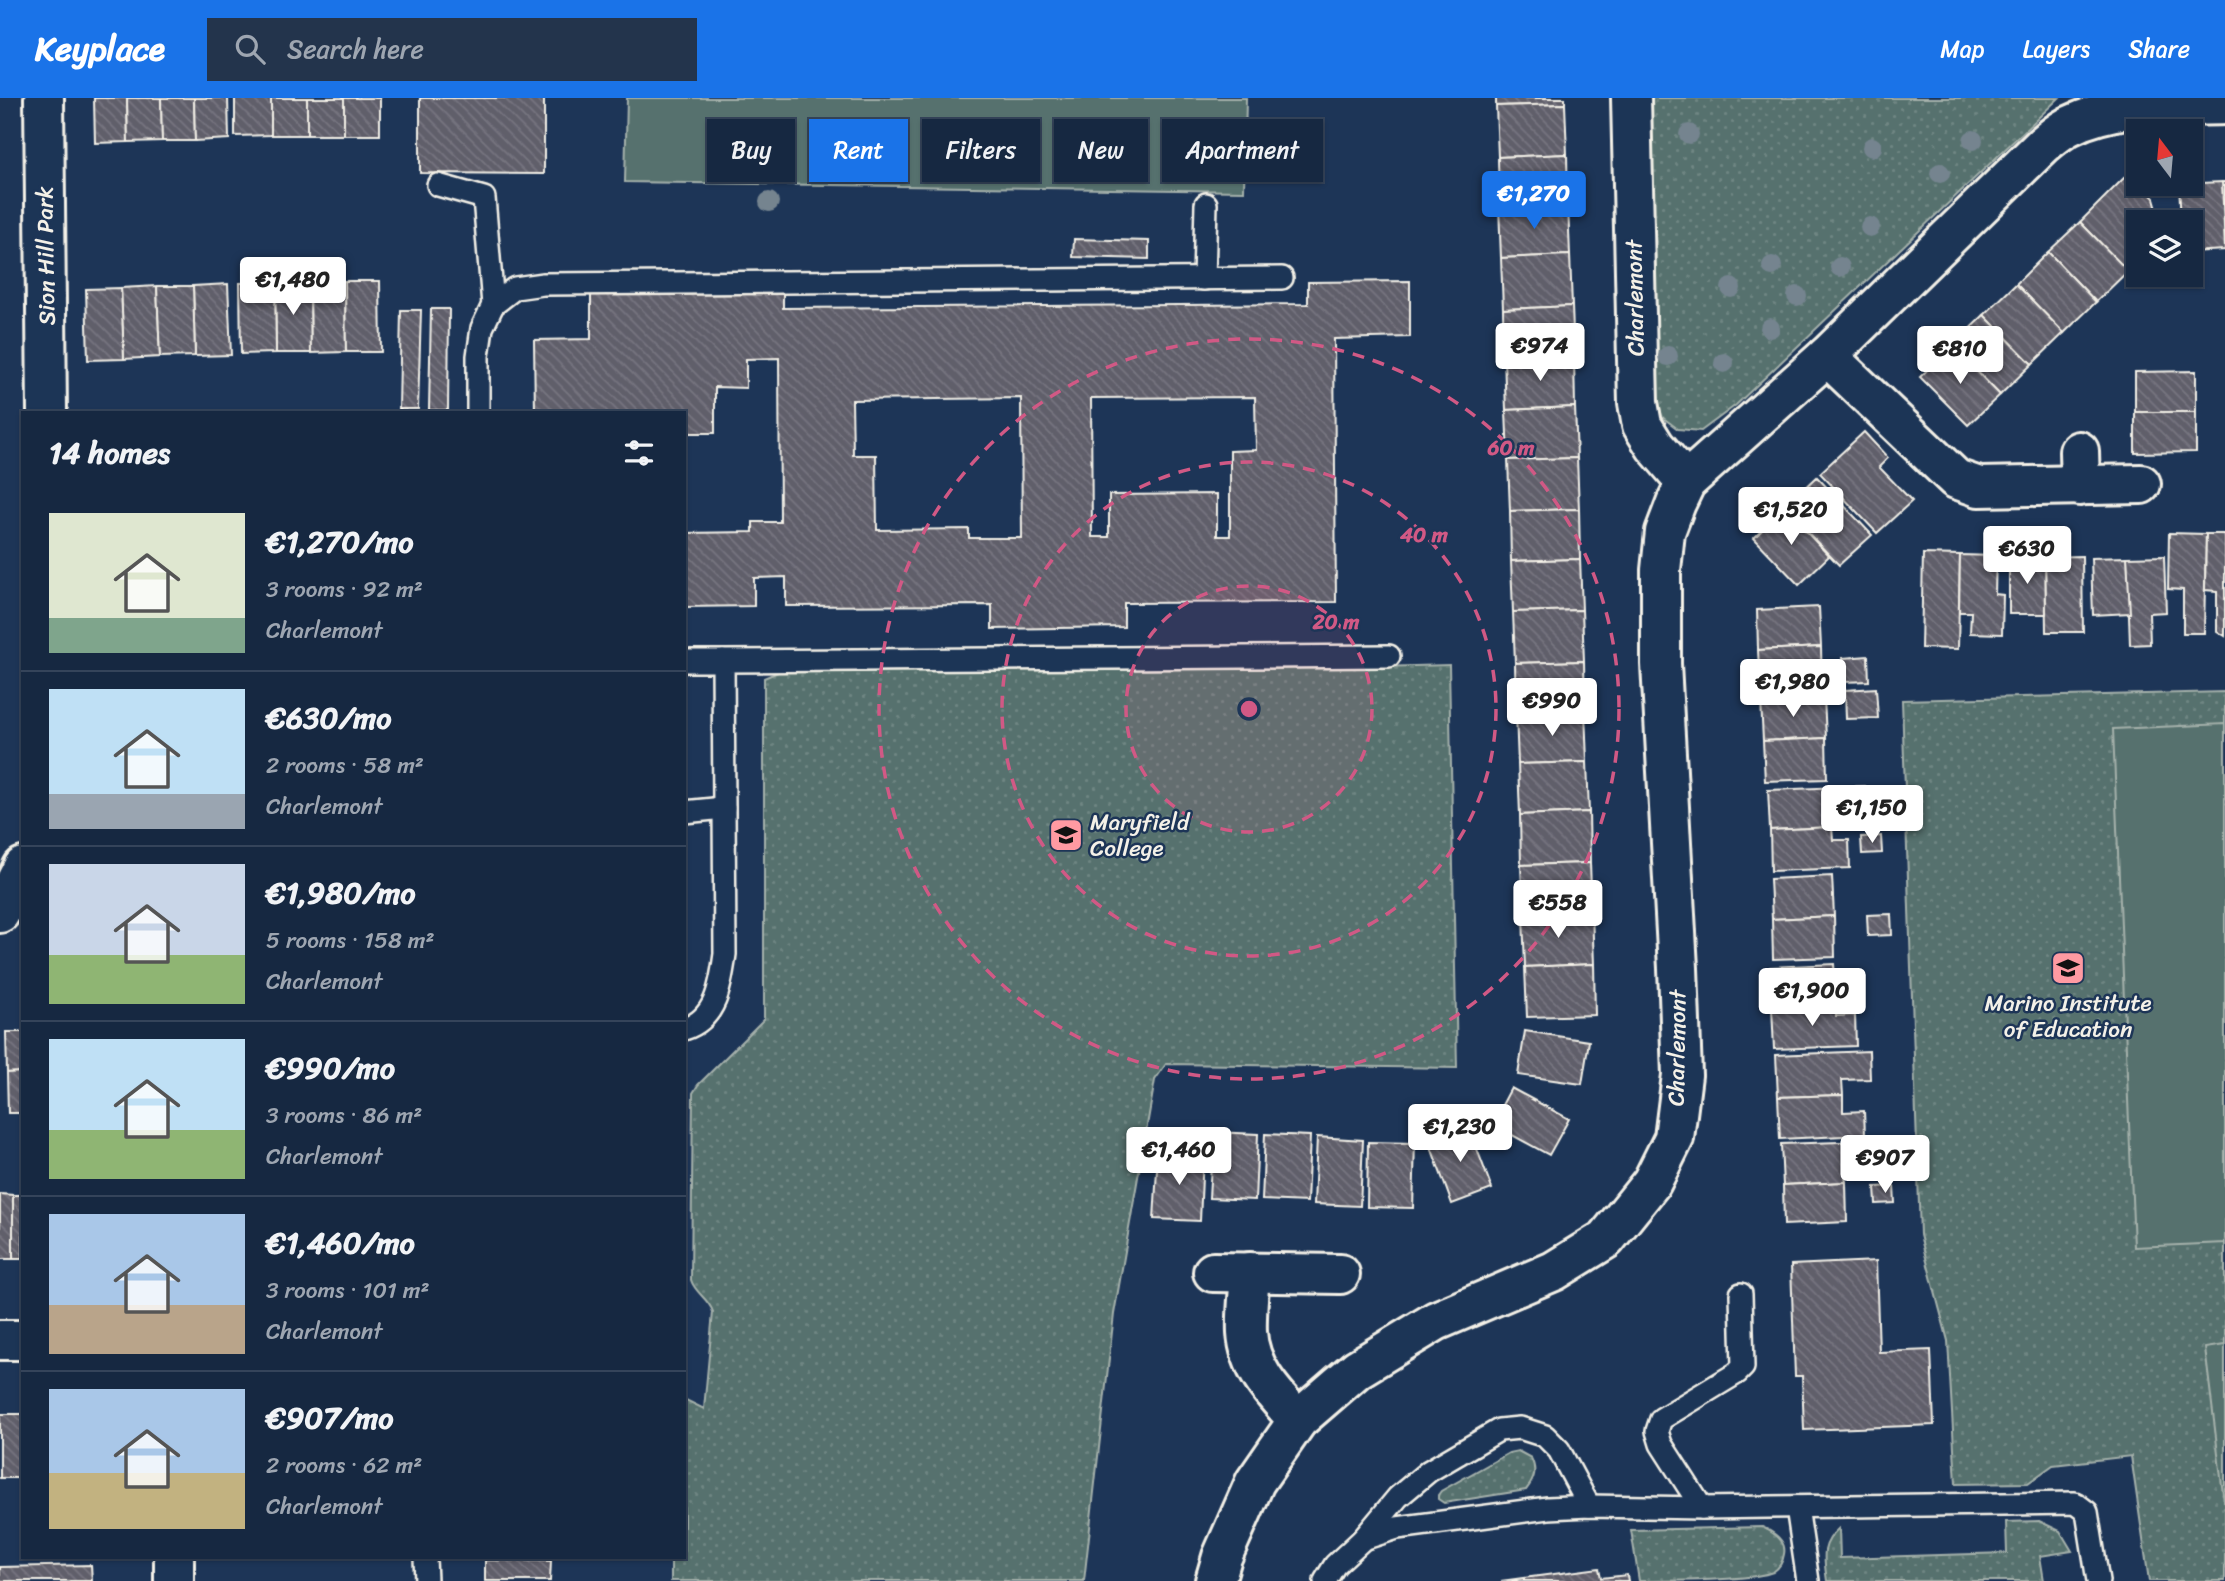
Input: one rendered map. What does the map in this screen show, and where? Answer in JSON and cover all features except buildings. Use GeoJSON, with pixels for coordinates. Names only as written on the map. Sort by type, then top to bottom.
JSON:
{"type":"FeatureCollection","features":[{"type":"Feature","properties":{"kind":"street","name":"Sion Hill Park"},"geometry":{"type":"LineString","coordinates":[[44,98],[47,411]]}},
{"type":"Feature","properties":{"kind":"street","name":"Charlemont"},"geometry":{"type":"LineString","coordinates":[[1632,98],[1638,403],[1642,425],[1655,446],[1686,482]]}},
{"type":"Feature","properties":{"kind":"street","name":"Charlemont"},"geometry":{"type":"LineString","coordinates":[[1215,1581],[1222,1557],[1255,1482],[1298,1420],[1357,1369],[1436,1321],[1554,1271],[1606,1239],[1652,1182],[1674,1138],[1682,1075],[1661,664],[1661,570],[1665,532],[1686,482],[1827,356],[2043,145],[2090,107],[2225,105]]}},
{"type":"Feature","properties":{"kind":"street"},"geometry":{"type":"LineString","coordinates":[[1827,356],[1956,479],[1979,487],[2080,468],[2141,484]]}},
{"type":"Feature","properties":{"kind":"street"},"geometry":{"type":"LineString","coordinates":[[0,913],[21,871]]}},
{"type":"Feature","properties":{"kind":"street"},"geometry":{"type":"LineString","coordinates":[[1298,1420],[1265,1382],[1253,1359],[1231,1272],[1340,1274]]}},
{"type":"Feature","properties":{"kind":"street"},"geometry":{"type":"LineString","coordinates":[[0,1340],[21,1340]]}},
{"type":"Feature","properties":{"kind":"street"},"geometry":{"type":"LineString","coordinates":[[174,1559],[174,1581]]}},
{"type":"Feature","properties":{"kind":"lane"},"geometry":{"type":"LineString","coordinates":[[438,185],[484,198],[493,305]]}},
{"type":"Feature","properties":{"kind":"lane"},"geometry":{"type":"LineString","coordinates":[[1204,279],[1206,204]]}},
{"type":"Feature","properties":{"kind":"lane"},"geometry":{"type":"LineString","coordinates":[[478,411],[478,356],[482,328],[493,305],[515,288],[543,284],[1282,278]]}},
{"type":"Feature","properties":{"kind":"lane"},"geometry":{"type":"LineString","coordinates":[[686,661],[1389,656]]}},
{"type":"Feature","properties":{"kind":"lane"},"geometry":{"type":"LineString","coordinates":[[686,1028],[693,1026],[712,1007],[721,987],[725,954],[723,661]]}},
{"type":"Feature","properties":{"kind":"lane"},"geometry":{"type":"LineString","coordinates":[[686,812],[724,808]]}},
{"type":"Feature","properties":{"kind":"lane"},"geometry":{"type":"LineString","coordinates":[[1702,1508],[1661,1444],[1657,1431],[1661,1419],[1743,1367],[1741,1294]]}},
{"type":"Feature","properties":{"kind":"lane"},"geometry":{"type":"LineString","coordinates":[[1325,1581],[1335,1565],[1363,1539],[1398,1497],[1429,1471],[1499,1430],[1520,1428],[1545,1436],[1559,1450],[1589,1506]]}},
{"type":"Feature","properties":{"kind":"lane"},"geometry":{"type":"LineString","coordinates":[[1363,1539],[1397,1528],[1548,1508],[2074,1503],[2087,1513],[2098,1581]]}},
{"type":"Feature","properties":{"kind":"lane"},"geometry":{"type":"LineString","coordinates":[[1797,1507],[1808,1581]]}},
{"type":"Feature","properties":{"kind":"lane"},"geometry":{"type":"LineString","coordinates":[[425,1559],[425,1581]]}},
{"type":"Feature","properties":{"kind":"green space"},"geometry":{"type":"Polygon","coordinates":[[[627,98],[1246,98],[1246,119],[1162,119],[1162,182],[1244,182],[1244,191],[625,182],[627,98]]]}},
{"type":"Feature","properties":{"kind":"green space"},"geometry":{"type":"Polygon","coordinates":[[[1651,98],[2059,98],[1736,405],[1701,431],[1678,429],[1662,417],[1658,398],[1651,98]]]}},
{"type":"Feature","properties":{"kind":"green space"},"geometry":{"type":"Polygon","coordinates":[[[1449,665],[1457,1068],[1166,1064],[1155,1080],[1114,1314],[1084,1581],[671,1581],[671,1559],[686,1559],[686,1400],[704,1409],[713,1312],[691,1280],[693,1093],[764,1019],[764,678],[778,672],[1449,665]]]}},
{"type":"Feature","properties":{"kind":"green space"},"geometry":{"type":"Polygon","coordinates":[[[2225,692],[2225,1581],[2149,1581],[2131,1456],[2053,1465],[2028,1483],[1956,1484],[1948,1341],[1920,1235],[1902,700],[2225,692]]]}},
{"type":"Feature","properties":{"kind":"green space"},"geometry":{"type":"Polygon","coordinates":[[[2225,724],[2225,1243],[2134,1247],[2113,729],[2225,724]]]}},
{"type":"Feature","properties":{"kind":"green space"},"geometry":{"type":"Polygon","coordinates":[[[2225,1345],[2225,1510],[2205,1348],[2225,1345]]]}},
{"type":"Feature","properties":{"kind":"green space"},"geometry":{"type":"Polygon","coordinates":[[[1518,1451],[1531,1458],[1534,1467],[1533,1478],[1526,1490],[1444,1503],[1438,1499],[1441,1491],[1509,1453],[1518,1451]]]}},
{"type":"Feature","properties":{"kind":"green space"},"geometry":{"type":"Polygon","coordinates":[[[2039,1521],[2060,1531],[2072,1551],[2040,1556],[2044,1581],[1827,1581],[1824,1559],[1826,1546],[1839,1528],[1840,1558],[2007,1553],[2006,1522],[2039,1521]]]}},
{"type":"Feature","properties":{"kind":"green space"},"geometry":{"type":"Polygon","coordinates":[[[1762,1527],[1775,1534],[1784,1549],[1783,1559],[1773,1572],[1728,1579],[1639,1581],[1631,1530],[1762,1527]]]}},
{"type":"Feature","properties":{"kind":"place","name":"Maryfield College"},"geometry":{"type":"Point","coordinates":[1066,835]}},
{"type":"Feature","properties":{"kind":"place","name":"Marino Institute of Education"},"geometry":{"type":"Point","coordinates":[2068,968]}}]}
